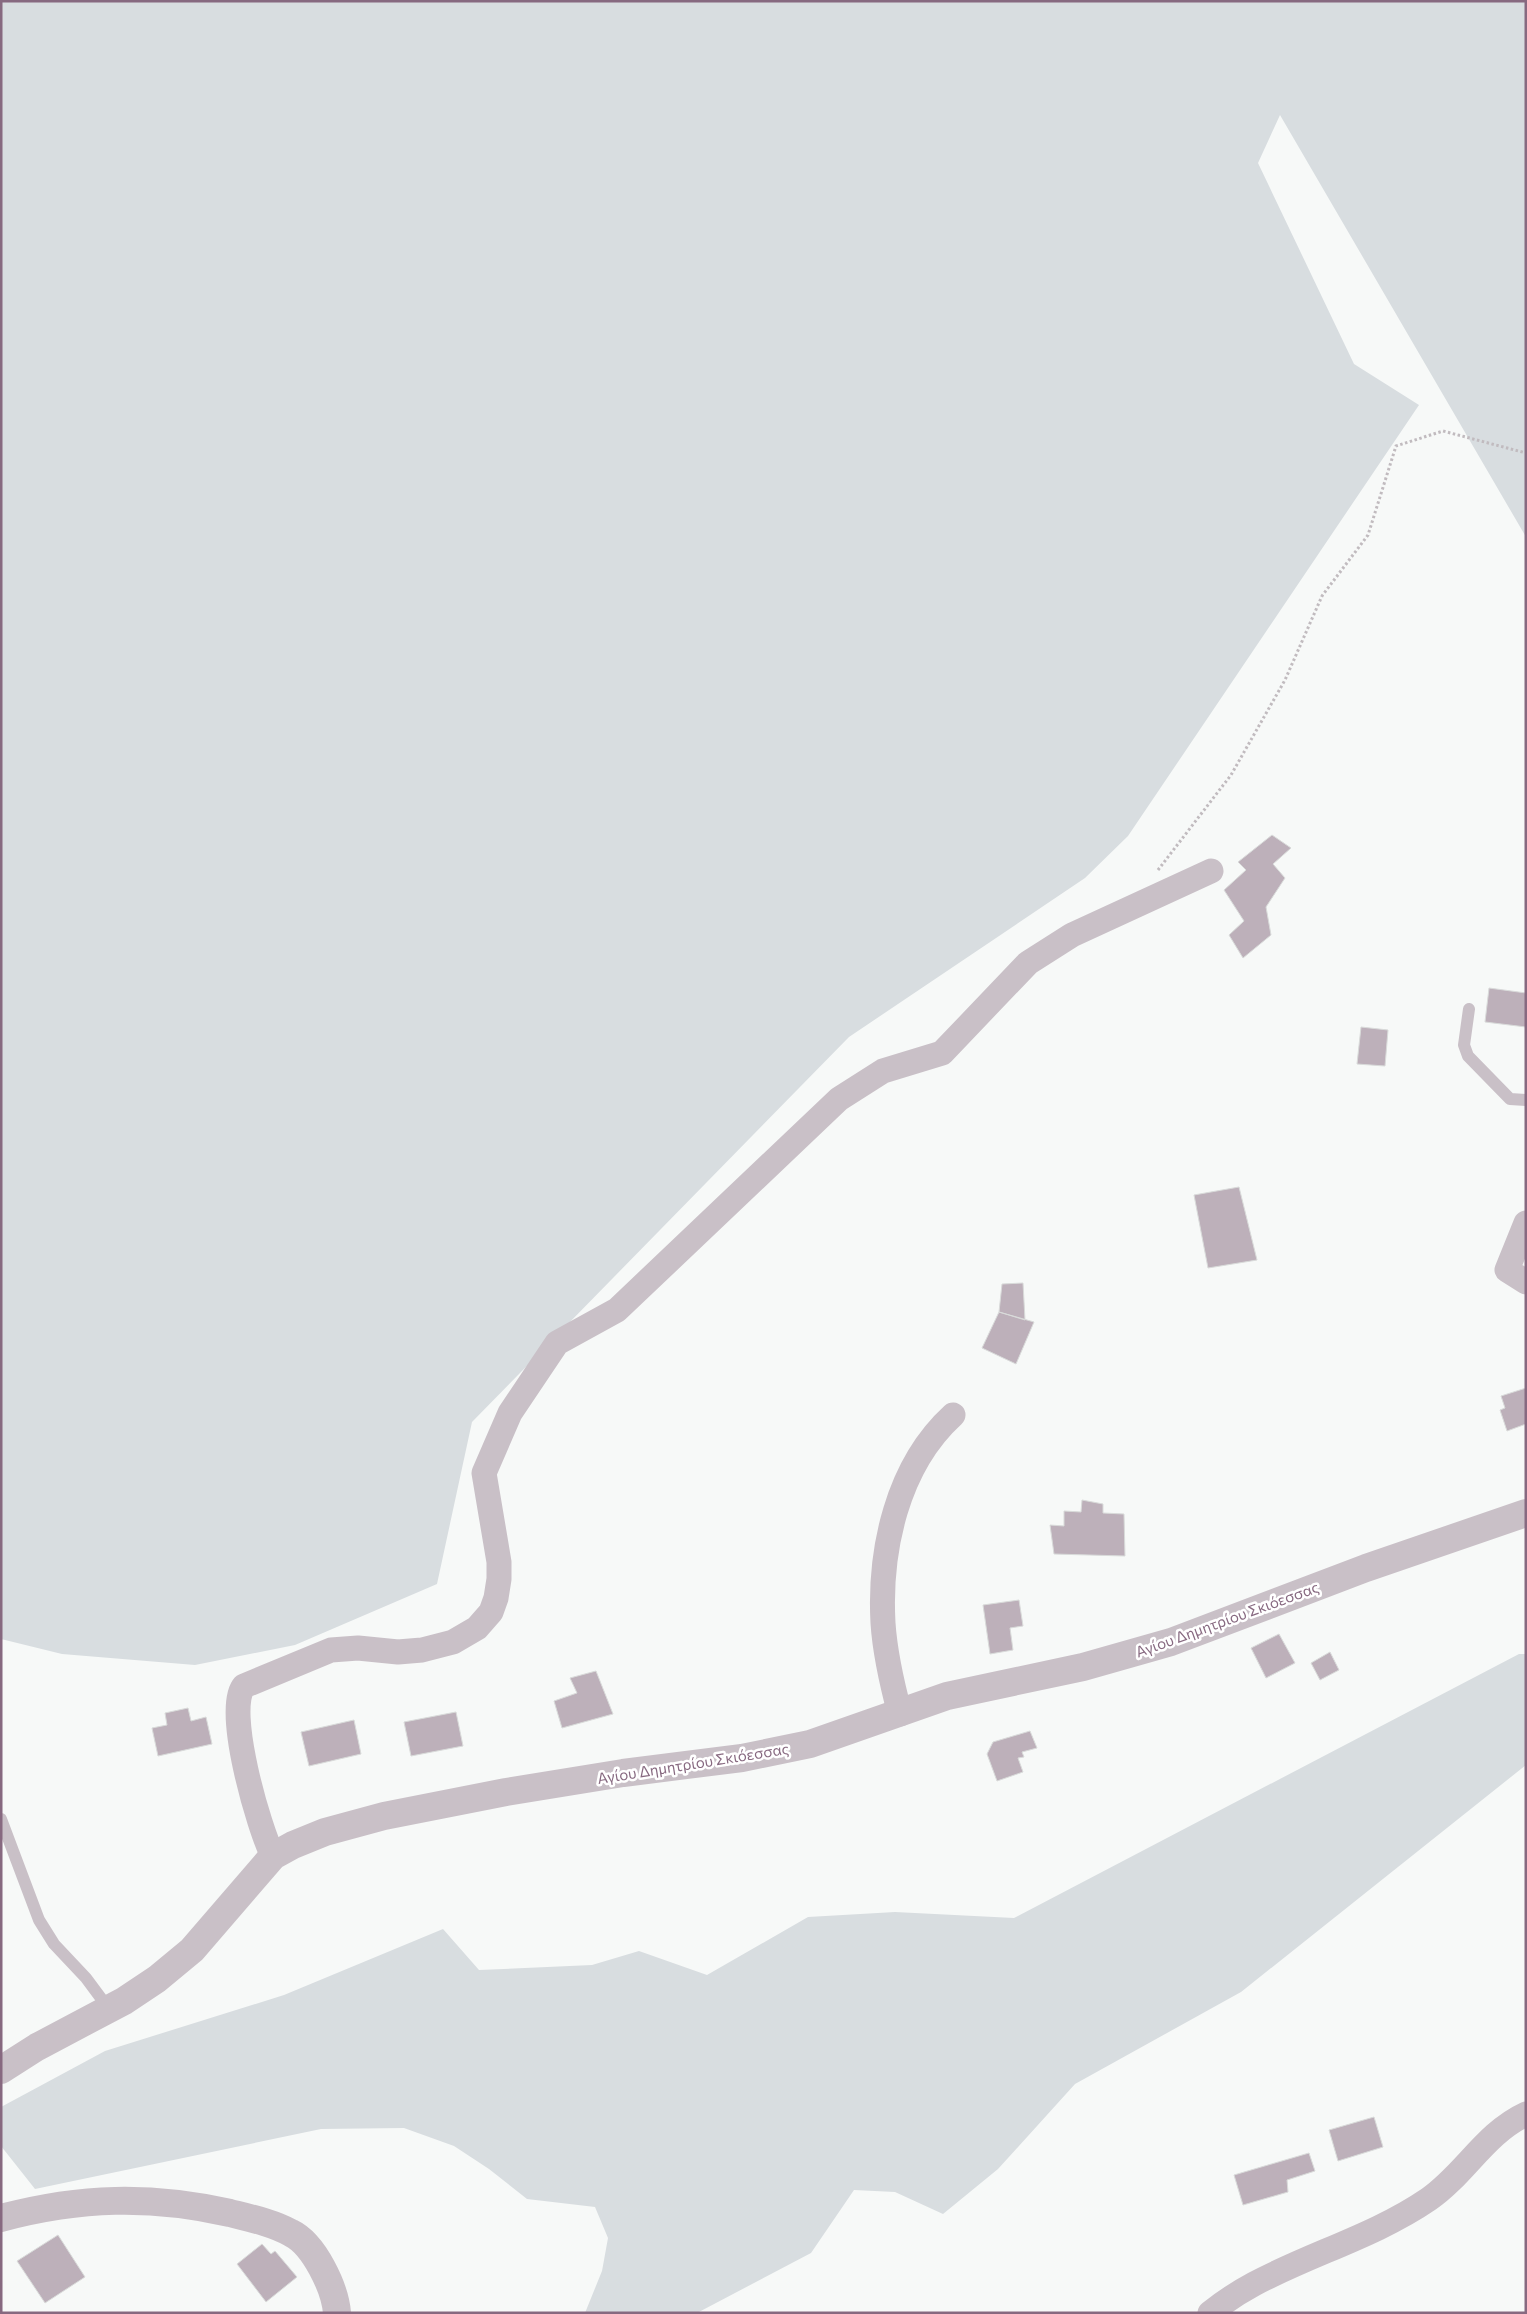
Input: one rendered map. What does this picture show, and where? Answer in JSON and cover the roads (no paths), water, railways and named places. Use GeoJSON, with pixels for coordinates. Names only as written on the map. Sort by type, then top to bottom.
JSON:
{"type":"FeatureCollection","features":[{"type":"Feature","properties":{"kind":"street"},"geometry":{"type":"LineString","coordinates":[[273,1856],[257,1818],[248,1779],[238,1706],[240,1690],[244,1686],[331,1650],[358,1648],[398,1652],[422,1650],[453,1642],[483,1622],[496,1598],[499,1571],[484,1472],[510,1413],[557,1343],[617,1310],[839,1099],[883,1070],[942,1053],[1028,963],[1072,935],[1211,871]]}},
{"type":"Feature","properties":{"kind":"street"},"geometry":{"type":"LineString","coordinates":[[1526,1223],[1508,1270],[1526,1282]]}},
{"type":"Feature","properties":{"kind":"street"},"geometry":{"type":"LineString","coordinates":[[900,1714],[890,1675],[883,1624],[885,1569],[891,1531],[901,1493],[918,1458],[931,1438],[952,1415]]}},
{"type":"Feature","properties":{"kind":"street","name":"Αγίου Δημητρίου Σκιόεσσας"},"geometry":{"type":"LineString","coordinates":[[1,2070],[50,2040],[109,2009],[157,1979],[192,1950],[273,1856],[293,1844],[325,1832],[384,1816],[506,1792],[787,1750],[830,1738],[967,1691],[1083,1667],[1171,1642],[1366,1568],[1526,1513]]}},
{"type":"Feature","properties":{"kind":"street"},"geometry":{"type":"LineString","coordinates":[[1210,2313],[1256,2282],[1363,2236],[1415,2207],[1444,2187],[1495,2133],[1526,2114]]}},
{"type":"Feature","properties":{"kind":"street"},"geometry":{"type":"LineString","coordinates":[[1,2218],[60,2206],[125,2199],[154,2200],[199,2206],[250,2218],[293,2233],[310,2249],[326,2275],[337,2313]]}},
{"type":"Feature","properties":{"kind":"lane"},"geometry":{"type":"LineString","coordinates":[[1469,1009],[1464,1045],[1468,1056],[1510,1099],[1526,1100]]}},
{"type":"Feature","properties":{"kind":"lane"},"geometry":{"type":"LineString","coordinates":[[1,1819],[39,1920],[47,1936],[86,1978],[109,2009]]}}]}
